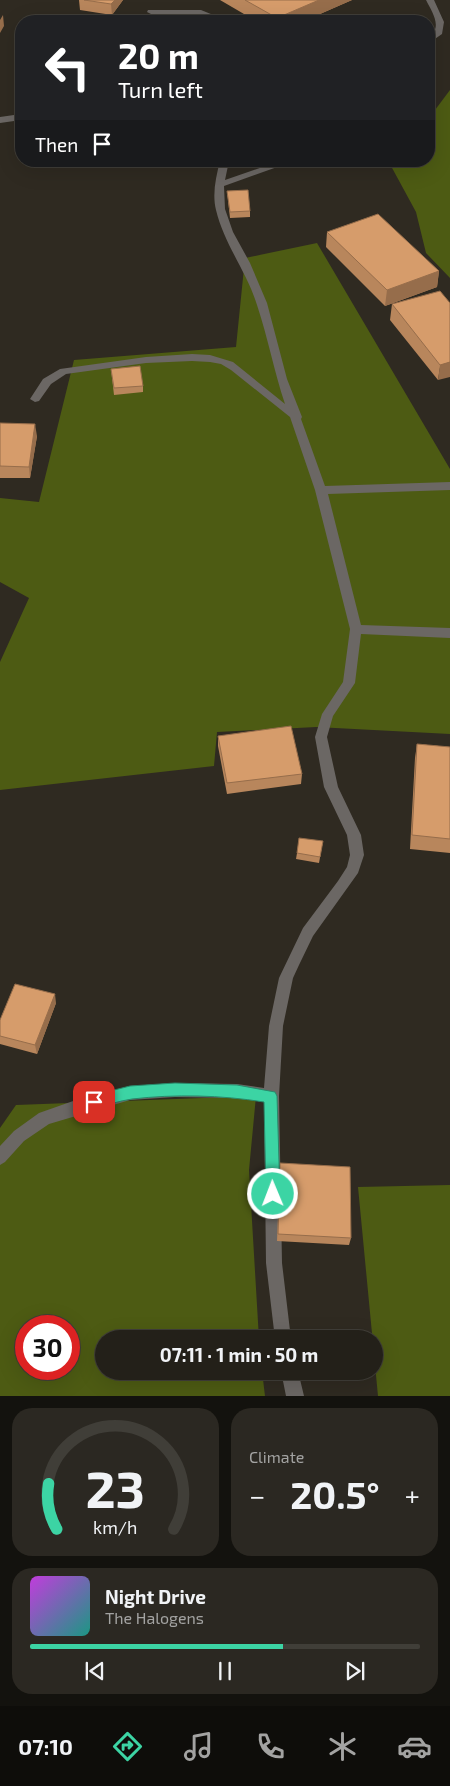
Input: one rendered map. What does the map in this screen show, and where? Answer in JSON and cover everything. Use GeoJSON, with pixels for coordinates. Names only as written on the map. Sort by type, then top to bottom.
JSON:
{"type":"FeatureCollection","features":[{"type":"Feature","properties":{"kind":"street"},"geometry":{"type":"LineString","coordinates":[[430,0],[441,23],[440,31],[435,38]]}},
{"type":"Feature","properties":{"kind":"street"},"geometry":{"type":"LineString","coordinates":[[151,12],[201,12],[209,15]]}},
{"type":"Feature","properties":{"kind":"street"},"geometry":{"type":"LineString","coordinates":[[0,120],[15,118]]}},
{"type":"Feature","properties":{"kind":"street"},"geometry":{"type":"LineString","coordinates":[[224,167],[219,185],[220,210],[228,232],[245,263],[262,303],[282,379],[297,417],[321,490],[356,629],[353,665],[349,683],[328,714],[322,726],[321,737],[331,787],[354,835],[358,855],[353,869],[343,885],[308,932],[286,978],[276,1026],[270,1096],[274,1263],[282,1330]]}},
{"type":"Feature","properties":{"kind":"street"},"geometry":{"type":"LineString","coordinates":[[219,185],[272,167]]}},
{"type":"Feature","properties":{"kind":"street"},"geometry":{"type":"LineString","coordinates":[[35,399],[43,383],[52,376],[64,371],[182,357],[204,357],[222,361],[239,371],[261,391],[297,417]]}},
{"type":"Feature","properties":{"kind":"street"},"geometry":{"type":"LineString","coordinates":[[321,490],[450,486]]}},
{"type":"Feature","properties":{"kind":"street"},"geometry":{"type":"LineString","coordinates":[[356,629],[450,633]]}},
{"type":"Feature","properties":{"kind":"street"},"geometry":{"type":"LineString","coordinates":[[0,1157],[19,1136],[44,1118],[76,1107],[130,1093],[175,1090],[228,1091],[270,1096]]}},
{"type":"Feature","properties":{"kind":"street"},"geometry":{"type":"LineString","coordinates":[[291,1380],[295,1396]]}},
{"type":"Feature","properties":{"kind":"green space"},"geometry":{"type":"Polygon","coordinates":[[[450,90],[450,278],[426,253],[416,212],[392,167],[435,167],[435,110],[450,90]]]}},
{"type":"Feature","properties":{"kind":"green space"},"geometry":{"type":"Polygon","coordinates":[[[317,243],[450,469],[450,734],[316,727],[217,732],[214,766],[0,790],[0,662],[29,598],[0,582],[0,498],[39,502],[74,360],[236,347],[245,258],[317,243]]]}},
{"type":"Feature","properties":{"kind":"green space"},"geometry":{"type":"Polygon","coordinates":[[[256,1096],[249,1170],[258,1330],[95,1330],[95,1380],[263,1380],[265,1396],[0,1396],[0,1128],[16,1105],[256,1096]]]}},
{"type":"Feature","properties":{"kind":"green space"},"geometry":{"type":"Polygon","coordinates":[[[450,1185],[450,1396],[378,1396],[376,1380],[383,1380],[383,1330],[372,1330],[358,1187],[450,1185]]]}},
{"type":"Feature","properties":{"kind":"building"},"geometry":{"type":"Polygon","coordinates":[[[84,0],[115,0],[111,4],[84,0]]]}},
{"type":"Feature","properties":{"kind":"building"},"geometry":{"type":"Polygon","coordinates":[[[245,0],[319,0],[284,15],[272,15],[245,0]]]}},
{"type":"Feature","properties":{"kind":"building"},"geometry":{"type":"Polygon","coordinates":[[[248,190],[250,211],[230,212],[227,191],[248,190]]]}},
{"type":"Feature","properties":{"kind":"building"},"geometry":{"type":"Polygon","coordinates":[[[378,214],[439,271],[387,290],[327,232],[378,214]]]}},
{"type":"Feature","properties":{"kind":"building"},"geometry":{"type":"Polygon","coordinates":[[[440,291],[450,303],[450,362],[440,365],[392,304],[440,291]]]}},
{"type":"Feature","properties":{"kind":"building"},"geometry":{"type":"Polygon","coordinates":[[[140,366],[143,386],[114,388],[111,369],[140,366]]]}},
{"type":"Feature","properties":{"kind":"building"},"geometry":{"type":"Polygon","coordinates":[[[0,423],[35,424],[29,467],[0,466],[0,423]]]}},
{"type":"Feature","properties":{"kind":"building"},"geometry":{"type":"Polygon","coordinates":[[[291,726],[302,774],[227,783],[218,736],[291,726]]]}},
{"type":"Feature","properties":{"kind":"building"},"geometry":{"type":"Polygon","coordinates":[[[417,744],[450,747],[450,839],[412,835],[417,744]]]}},
{"type":"Feature","properties":{"kind":"building"},"geometry":{"type":"Polygon","coordinates":[[[299,838],[323,841],[320,857],[297,853],[299,838]]]}},
{"type":"Feature","properties":{"kind":"building"},"geometry":{"type":"Polygon","coordinates":[[[15,984],[55,994],[35,1045],[0,1036],[0,1020],[15,984]]]}},
{"type":"Feature","properties":{"kind":"building"},"geometry":{"type":"Polygon","coordinates":[[[280,1163],[350,1167],[351,1238],[278,1234],[280,1163]]]}},
{"type":"Feature","properties":{"kind":"route"},"geometry":{"type":"LineString","coordinates":[[94,1102],[130,1093],[175,1090],[237,1091],[270,1096],[273,1194]]}}]}
